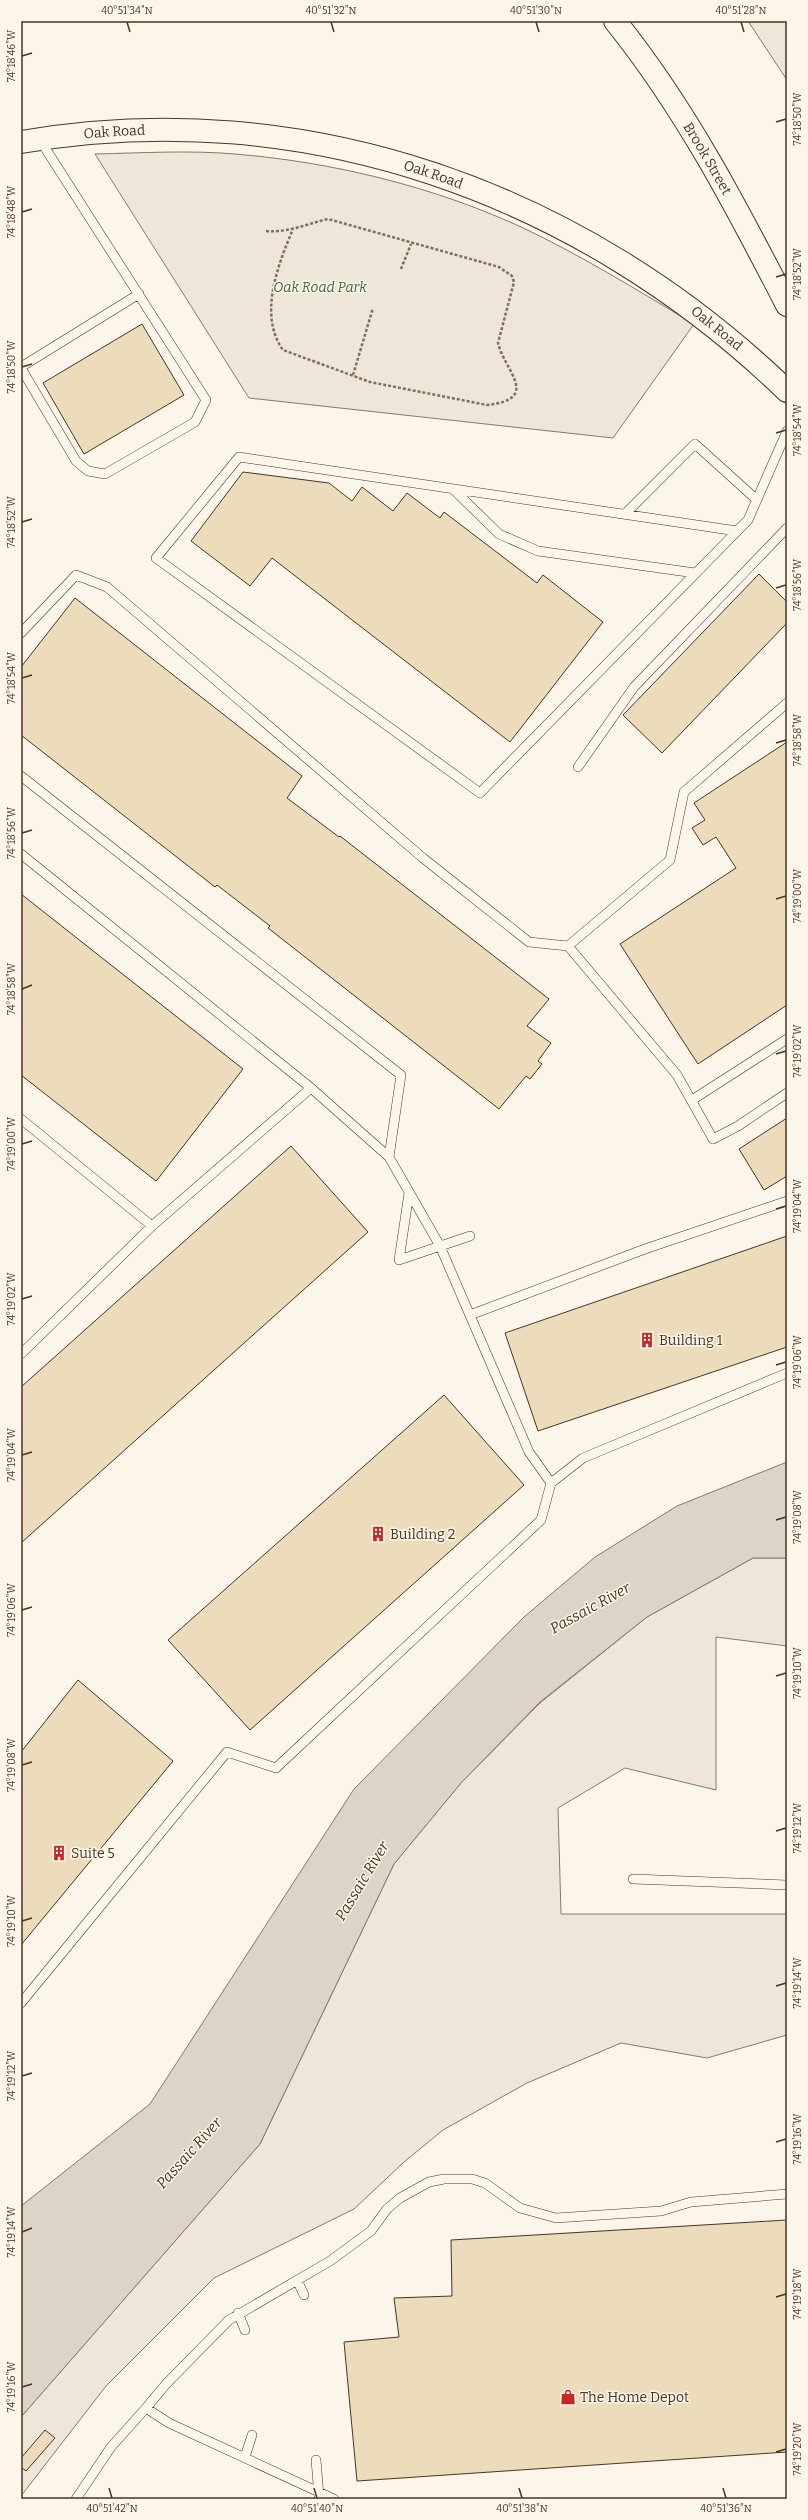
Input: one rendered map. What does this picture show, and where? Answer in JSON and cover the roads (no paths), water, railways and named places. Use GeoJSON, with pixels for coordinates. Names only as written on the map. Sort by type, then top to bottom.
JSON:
{"type":"FeatureCollection","features":[{"type":"Feature","properties":{"kind":"street","name":"Brook Street"},"geometry":{"type":"LineString","coordinates":[[615,21],[660,80],[699,140],[787,305]]}},
{"type":"Feature","properties":{"kind":"street","name":"Oak Road"},"geometry":{"type":"LineString","coordinates":[[30,141],[90,134],[179,130],[246,134],[305,141],[417,168],[525,209],[607,252],[657,283],[705,318],[750,355],[787,391]]}},
{"type":"Feature","properties":{"kind":"lane"},"geometry":{"type":"LineString","coordinates":[[30,141],[139,294],[206,400],[195,422],[105,474],[88,471],[76,461],[21,368],[139,294]]}},
{"type":"Feature","properties":{"kind":"lane"},"geometry":{"type":"LineString","coordinates":[[737,531],[239,457],[156,558],[480,793],[748,520],[787,431]]}},
{"type":"Feature","properties":{"kind":"lane"},"geometry":{"type":"LineString","coordinates":[[625,514],[695,444],[757,500]]}},
{"type":"Feature","properties":{"kind":"lane"},"geometry":{"type":"LineString","coordinates":[[453,489],[499,534],[538,551],[695,574]]}},
{"type":"Feature","properties":{"kind":"lane"},"geometry":{"type":"LineString","coordinates":[[578,767],[634,687],[787,528]]}},
{"type":"Feature","properties":{"kind":"lane"},"geometry":{"type":"LineString","coordinates":[[21,633],[76,575],[107,587],[423,858],[529,942],[568,946],[677,1075],[714,1139],[738,1126],[787,1093]]}},
{"type":"Feature","properties":{"kind":"lane"},"geometry":{"type":"LineString","coordinates":[[568,946],[670,860],[684,792],[787,703]]}},
{"type":"Feature","properties":{"kind":"lane"},"geometry":{"type":"LineString","coordinates":[[21,776],[401,1075],[389,1157]]}},
{"type":"Feature","properties":{"kind":"lane"},"geometry":{"type":"LineString","coordinates":[[21,854],[311,1088],[389,1157],[440,1246],[529,1452],[551,1483]]}},
{"type":"Feature","properties":{"kind":"lane"},"geometry":{"type":"LineString","coordinates":[[692,1100],[787,1039]]}},
{"type":"Feature","properties":{"kind":"lane"},"geometry":{"type":"LineString","coordinates":[[21,1354],[152,1226],[311,1088]]}},
{"type":"Feature","properties":{"kind":"lane"},"geometry":{"type":"LineString","coordinates":[[21,1119],[152,1226]]}},
{"type":"Feature","properties":{"kind":"lane"},"geometry":{"type":"LineString","coordinates":[[409,1193],[399,1260],[470,1236]]}},
{"type":"Feature","properties":{"kind":"lane"},"geometry":{"type":"LineString","coordinates":[[470,1315],[645,1249],[787,1201]]}},
{"type":"Feature","properties":{"kind":"lane"},"geometry":{"type":"LineString","coordinates":[[21,2003],[227,1752],[276,1768],[541,1520],[551,1483],[583,1458],[787,1372]]}},
{"type":"Feature","properties":{"kind":"lane"},"geometry":{"type":"LineString","coordinates":[[633,1879],[787,1885]]}},
{"type":"Feature","properties":{"kind":"lane"},"geometry":{"type":"LineString","coordinates":[[76,2499],[111,2447],[167,2383],[238,2313],[330,2261],[371,2231],[387,2208],[400,2198],[429,2182],[444,2179],[472,2179],[485,2183],[520,2208],[556,2218],[661,2211],[691,2202],[787,2194]]}},
{"type":"Feature","properties":{"kind":"lane"},"geometry":{"type":"LineString","coordinates":[[297,2280],[304,2295]]}},
{"type":"Feature","properties":{"kind":"lane"},"geometry":{"type":"LineString","coordinates":[[238,2313],[245,2330]]}},
{"type":"Feature","properties":{"kind":"lane"},"geometry":{"type":"LineString","coordinates":[[146,2408],[169,2423],[245,2457],[319,2496],[334,2499]]}},
{"type":"Feature","properties":{"kind":"lane"},"geometry":{"type":"LineString","coordinates":[[245,2457],[252,2435]]}},
{"type":"Feature","properties":{"kind":"lane"},"geometry":{"type":"LineString","coordinates":[[316,2460],[319,2496]]}},
{"type":"Feature","properties":{"kind":"water","name":"Passaic River"},"geometry":{"type":"Polygon","coordinates":[[[787,1462],[787,1558],[753,1558],[647,1617],[540,1702],[461,1783],[394,1864],[260,2144],[21,2417],[21,2206],[150,2104],[354,1789],[524,1617],[595,1557],[677,1506],[787,1462]]]}},
{"type":"Feature","properties":{"kind":"place","name":"Building 1"},"geometry":{"type":"Point","coordinates":[647,1340]}},
{"type":"Feature","properties":{"kind":"place","name":"Building 2"},"geometry":{"type":"Point","coordinates":[378,1534]}},
{"type":"Feature","properties":{"kind":"place","name":"Suite 5"},"geometry":{"type":"Point","coordinates":[59,1853]}},
{"type":"Feature","properties":{"kind":"place","name":"The Home Depot"},"geometry":{"type":"Point","coordinates":[568,2397]}},
{"type":"Feature","properties":{"kind":"park label","name":"Oak Road Park"},"geometry":{"type":"Point","coordinates":[320,287]}}]}
